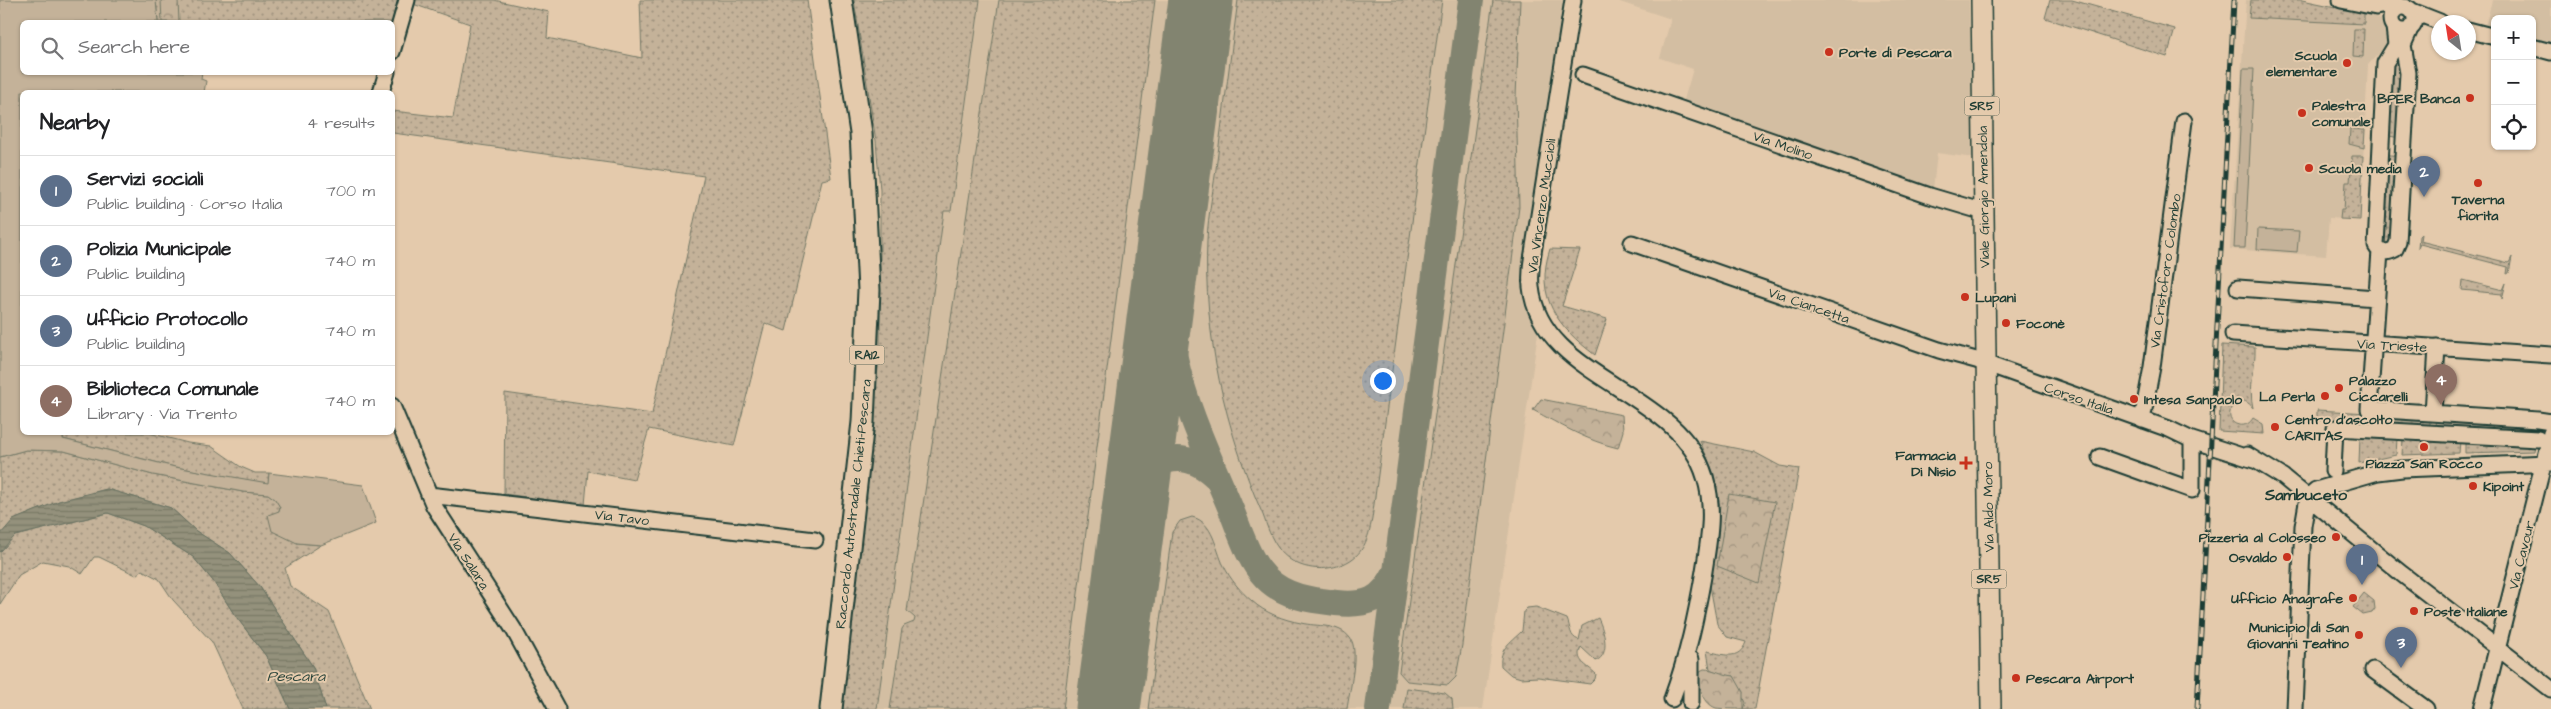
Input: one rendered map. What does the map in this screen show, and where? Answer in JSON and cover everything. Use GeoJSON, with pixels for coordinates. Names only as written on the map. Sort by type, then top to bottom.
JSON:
{"type":"FeatureCollection","features":[{"type":"Feature","properties":{"kind":"highway","name":"Raccordo Autostradale Chieti-Pescara"},"geometry":{"type":"LineString","coordinates":[[818,709],[849,424],[856,297],[851,176],[845,113],[828,0]]}},
{"type":"Feature","properties":{"kind":"highway","name":"Raccordo Autostradale Chieti-Pescara"},"geometry":{"type":"LineString","coordinates":[[831,709],[863,413],[869,290],[861,133],[841,0]]}},
{"type":"Feature","properties":{"kind":"main road","name":"Viale Giorgio Amendola"},"geometry":{"type":"LineString","coordinates":[[1981,0],[1986,365]]}},
{"type":"Feature","properties":{"kind":"main road","name":"Via Aldo Moro"},"geometry":{"type":"LineString","coordinates":[[1986,365],[1991,709]]}},
{"type":"Feature","properties":{"kind":"street"},"geometry":{"type":"LineString","coordinates":[[395,42],[407,0]]}},
{"type":"Feature","properties":{"kind":"street","name":"Via Vincenzo Muccioli"},"geometry":{"type":"LineString","coordinates":[[1573,0],[1530,274],[1532,295],[1543,323],[1563,347],[1667,421],[1688,443],[1702,468],[1709,492],[1711,516],[1692,641],[1695,707]]}},
{"type":"Feature","properties":{"kind":"street"},"geometry":{"type":"LineString","coordinates":[[2341,0],[2376,7],[2391,4],[2409,18]]}},
{"type":"Feature","properties":{"kind":"street"},"geometry":{"type":"LineString","coordinates":[[2376,7],[2393,24],[2404,30],[2409,18]]}},
{"type":"Feature","properties":{"kind":"street"},"geometry":{"type":"LineString","coordinates":[[2380,251],[2392,250],[2398,242],[2408,73],[2398,57],[2393,24],[2394,11],[2409,18],[2431,21]]}},
{"type":"Feature","properties":{"kind":"street"},"geometry":{"type":"LineString","coordinates":[[2409,18],[2398,57],[2384,63],[2376,228],[2376,246],[2380,251],[2368,409],[2551,422]]}},
{"type":"Feature","properties":{"kind":"street"},"geometry":{"type":"LineString","coordinates":[[2476,32],[2491,36]]}},
{"type":"Feature","properties":{"kind":"street"},"geometry":{"type":"LineString","coordinates":[[2536,48],[2551,52]]}},
{"type":"Feature","properties":{"kind":"street"},"geometry":{"type":"LineString","coordinates":[[382,90],[386,75]]}},
{"type":"Feature","properties":{"kind":"street","name":"Via Molino"},"geometry":{"type":"LineString","coordinates":[[1583,75],[1921,193],[1984,212]]}},
{"type":"Feature","properties":{"kind":"street","name":"Via Cristoforo Colombo"},"geometry":{"type":"LineString","coordinates":[[2142,420],[2152,367],[2184,121]]}},
{"type":"Feature","properties":{"kind":"street","name":"Via Ciancetta"},"geometry":{"type":"LineString","coordinates":[[1632,243],[1986,365]]}},
{"type":"Feature","properties":{"kind":"street"},"geometry":{"type":"LineString","coordinates":[[2238,288],[2376,298]]}},
{"type":"Feature","properties":{"kind":"street","name":"Via Trieste"},"geometry":{"type":"LineString","coordinates":[[2233,334],[2551,355]]}},
{"type":"Feature","properties":{"kind":"street"},"geometry":{"type":"LineString","coordinates":[[2433,413],[2437,347]]}},
{"type":"Feature","properties":{"kind":"street","name":"Corso Italia"},"geometry":{"type":"LineString","coordinates":[[1986,365],[2142,420],[2192,440],[2254,460]]}},
{"type":"Feature","properties":{"kind":"street","name":"Via Salara"},"geometry":{"type":"LineString","coordinates":[[395,413],[429,496],[514,630],[557,709]]}},
{"type":"Feature","properties":{"kind":"street"},"geometry":{"type":"LineString","coordinates":[[2333,471],[2335,428],[2545,436]]}},
{"type":"Feature","properties":{"kind":"street","name":"Corso Italia"},"geometry":{"type":"LineString","coordinates":[[2172,431],[2189,432],[2242,450],[2254,460],[2283,477],[2551,688]]}},
{"type":"Feature","properties":{"kind":"street","name":"Via Cavour"},"geometry":{"type":"LineString","coordinates":[[2482,709],[2547,463],[2545,436]]}},
{"type":"Feature","properties":{"kind":"street"},"geometry":{"type":"LineString","coordinates":[[2100,457],[2192,490],[2192,440]]}},
{"type":"Feature","properties":{"kind":"street"},"geometry":{"type":"LineString","coordinates":[[2295,709],[2303,526],[2308,497],[2316,490],[2389,470],[2547,463]]}},
{"type":"Feature","properties":{"kind":"street","name":"Via Tavo"},"geometry":{"type":"LineString","coordinates":[[429,496],[815,540]]}},
{"type":"Feature","properties":{"kind":"street","name":"Via Vincenzo Muccioli"},"geometry":{"type":"LineString","coordinates":[[1668,704],[1692,641]]}},
{"type":"Feature","properties":{"kind":"street"},"geometry":{"type":"LineString","coordinates":[[2373,670],[2426,709]]}},
{"type":"Feature","properties":{"kind":"street"},"geometry":{"type":"LineString","coordinates":[[1668,704],[1684,698],[1695,707]]}},
{"type":"Feature","properties":{"kind":"shaded area"},"geometry":{"type":"Polygon","coordinates":[[[980,0],[1566,0],[1522,282],[1523,297],[1538,333],[1483,709],[877,709],[944,210],[951,211],[980,0]]]}},
{"type":"Feature","properties":{"kind":"shaded area","name":"Porte di Pescara"},"geometry":{"type":"Polygon","coordinates":[[[1620,0],[1969,0],[1974,158],[1937,153],[1933,190],[1682,107],[1693,69],[1660,58],[1671,19],[1620,2],[1620,0]]]}},
{"type":"Feature","properties":{"kind":"shaded area"},"geometry":{"type":"Polygon","coordinates":[[[2246,0],[2304,0],[2368,13],[2381,20],[2388,36],[2388,43],[2368,65],[2360,220],[2329,218],[2326,256],[2230,249],[2246,0]]]}},
{"type":"Feature","properties":{"kind":"shaded area"},"geometry":{"type":"Polygon","coordinates":[[[2492,0],[2551,0],[2551,48],[2536,44],[2536,15],[2491,15],[2491,33],[2484,31],[2492,0]]]}},
{"type":"Feature","properties":{"kind":"green space"},"geometry":{"type":"Polygon","coordinates":[[[0,0],[156,0],[158,20],[20,20],[20,75],[202,75],[201,79],[206,81],[204,90],[20,90],[20,435],[63,435],[63,439],[175,467],[268,483],[269,473],[363,485],[376,523],[321,545],[297,543],[272,531],[268,515],[279,511],[280,507],[275,499],[268,494],[243,492],[153,475],[64,451],[26,450],[0,457],[0,0]]]}},
{"type":"Feature","properties":{"kind":"green space"},"geometry":{"type":"Polygon","coordinates":[[[156,0],[398,0],[393,20],[158,20],[156,0]]]}},
{"type":"Feature","properties":{"kind":"green space"},"geometry":{"type":"Polygon","coordinates":[[[161,0],[178,0],[179,20],[162,20],[161,0]]]}},
{"type":"Feature","properties":{"kind":"green space"},"geometry":{"type":"Polygon","coordinates":[[[414,0],[494,0],[549,12],[547,38],[642,58],[640,0],[807,0],[831,178],[822,180],[786,331],[765,323],[734,446],[649,429],[634,480],[588,471],[585,505],[504,494],[505,393],[652,414],[704,176],[395,133],[395,111],[453,118],[470,24],[413,4],[414,0]]]}},
{"type":"Feature","properties":{"kind":"green space"},"geometry":{"type":"Polygon","coordinates":[[[854,0],[980,0],[951,211],[944,211],[877,709],[842,709],[880,349],[880,190],[876,141],[854,0]]]}},
{"type":"Feature","properties":{"kind":"green space"},"geometry":{"type":"Polygon","coordinates":[[[999,0],[1155,0],[1063,709],[890,709],[902,629],[904,626],[914,622],[915,618],[907,611],[999,0]]]}},
{"type":"Feature","properties":{"kind":"green space"},"geometry":{"type":"Polygon","coordinates":[[[1238,0],[1442,0],[1372,519],[1364,546],[1356,556],[1335,567],[1317,568],[1300,565],[1285,556],[1271,537],[1238,449],[1219,380],[1213,345],[1207,275],[1207,240],[1238,0]]]}},
{"type":"Feature","properties":{"kind":"green space"},"geometry":{"type":"Polygon","coordinates":[[[1493,0],[1520,0],[1516,97],[1519,207],[1462,645],[1456,677],[1448,685],[1407,681],[1399,672],[1493,0]]]}},
{"type":"Feature","properties":{"kind":"green space"},"geometry":{"type":"Polygon","coordinates":[[[2050,0],[2072,0],[2175,29],[2167,57],[2045,18],[2050,0]]]}},
{"type":"Feature","properties":{"kind":"green space"},"geometry":{"type":"Polygon","coordinates":[[[2251,0],[2302,0],[2364,13],[2364,24],[2249,18],[2251,0]]]}},
{"type":"Feature","properties":{"kind":"green space"},"geometry":{"type":"Polygon","coordinates":[[[2354,29],[2364,29],[2363,57],[2353,56],[2354,29]]]}},
{"type":"Feature","properties":{"kind":"green space"},"geometry":{"type":"Polygon","coordinates":[[[2396,57],[2402,60],[2399,138],[2385,135],[2389,68],[2396,57]]]}},
{"type":"Feature","properties":{"kind":"green space"},"geometry":{"type":"Polygon","coordinates":[[[2243,69],[2254,69],[2245,248],[2234,248],[2243,69]]]}},
{"type":"Feature","properties":{"kind":"green space"},"geometry":{"type":"Polygon","coordinates":[[[2350,129],[2365,130],[2364,148],[2349,144],[2350,129]]]}},
{"type":"Feature","properties":{"kind":"green space"},"geometry":{"type":"Polygon","coordinates":[[[2384,154],[2398,156],[2392,244],[2381,245],[2384,154]]]}},
{"type":"Feature","properties":{"kind":"green space"},"geometry":{"type":"Polygon","coordinates":[[[2352,156],[2363,156],[2360,220],[2340,219],[2341,210],[2344,210],[2346,182],[2350,182],[2352,156]]]}},
{"type":"Feature","properties":{"kind":"green space"},"geometry":{"type":"Polygon","coordinates":[[[2258,229],[2299,231],[2297,252],[2257,249],[2258,229]]]}},
{"type":"Feature","properties":{"kind":"green space"},"geometry":{"type":"Polygon","coordinates":[[[2421,234],[2420,241],[2509,263],[2512,257],[2509,273],[2507,274],[2508,267],[2420,244],[2418,248],[2419,236],[2421,234]]]}},
{"type":"Feature","properties":{"kind":"green space"},"geometry":{"type":"Polygon","coordinates":[[[1550,249],[1580,250],[1562,306],[1607,319],[1595,355],[1560,322],[1547,296],[1545,282],[1546,266],[1550,249]]]}},
{"type":"Feature","properties":{"kind":"green space"},"geometry":{"type":"Polygon","coordinates":[[[2463,280],[2503,290],[2506,283],[2502,299],[2502,294],[2462,290],[2463,280]]]}},
{"type":"Feature","properties":{"kind":"green space"},"geometry":{"type":"Polygon","coordinates":[[[2222,345],[2255,347],[2251,392],[2253,408],[2247,402],[2241,401],[2236,403],[2230,412],[2230,418],[2233,422],[2241,425],[2247,424],[2253,418],[2263,424],[2264,434],[2219,431],[2222,345]]]}},
{"type":"Feature","properties":{"kind":"green space"},"geometry":{"type":"Polygon","coordinates":[[[1541,399],[1622,415],[1623,431],[1618,448],[1585,437],[1533,410],[1541,399]]]}},
{"type":"Feature","properties":{"kind":"green space"},"geometry":{"type":"Polygon","coordinates":[[[2317,410],[2368,413],[2367,423],[2317,420],[2317,410]]]}},
{"type":"Feature","properties":{"kind":"green space"},"geometry":{"type":"Polygon","coordinates":[[[2373,413],[2430,417],[2430,426],[2373,423],[2373,413]]]}},
{"type":"Feature","properties":{"kind":"green space"},"geometry":{"type":"Polygon","coordinates":[[[2436,417],[2493,420],[2492,429],[2435,426],[2436,417]]]}},
{"type":"Feature","properties":{"kind":"green space"},"geometry":{"type":"Polygon","coordinates":[[[63,435],[157,435],[188,443],[211,446],[241,467],[255,473],[269,473],[269,484],[175,467],[63,439],[63,435]]]}},
{"type":"Feature","properties":{"kind":"green space"},"geometry":{"type":"Polygon","coordinates":[[[2360,436],[2397,438],[2396,455],[2359,463],[2360,436]]]}},
{"type":"Feature","properties":{"kind":"green space"},"geometry":{"type":"Polygon","coordinates":[[[2403,438],[2460,441],[2459,453],[2402,455],[2403,438]]]}},
{"type":"Feature","properties":{"kind":"green space"},"geometry":{"type":"Polygon","coordinates":[[[1700,441],[1754,452],[1780,466],[1799,469],[1755,709],[1743,709],[1745,703],[1734,676],[1722,675],[1710,669],[1707,651],[1724,655],[1735,654],[1743,648],[1746,642],[1727,637],[1717,624],[1709,580],[1720,507],[1714,474],[1700,441]]]}},
{"type":"Feature","properties":{"kind":"green space"},"geometry":{"type":"Polygon","coordinates":[[[2465,441],[2535,445],[2534,451],[2465,453],[2465,441]]]}},
{"type":"Feature","properties":{"kind":"green space"},"geometry":{"type":"Polygon","coordinates":[[[26,450],[64,451],[153,475],[243,492],[268,494],[275,499],[280,507],[279,511],[297,543],[321,545],[285,568],[290,586],[329,612],[370,709],[326,709],[313,667],[260,587],[230,553],[196,531],[171,508],[107,489],[59,501],[14,520],[0,535],[0,457],[26,450]]]}},
{"type":"Feature","properties":{"kind":"green space"},"geometry":{"type":"Polygon","coordinates":[[[1729,494],[1775,502],[1759,583],[1717,566],[1729,494]]]}},
{"type":"Feature","properties":{"kind":"green space"},"geometry":{"type":"Polygon","coordinates":[[[108,513],[144,526],[193,557],[213,581],[234,614],[266,656],[290,709],[243,709],[212,642],[173,600],[159,579],[142,570],[136,575],[99,557],[94,557],[82,574],[69,566],[43,561],[19,575],[0,604],[0,552],[14,536],[108,513]]]}},
{"type":"Feature","properties":{"kind":"green space"},"geometry":{"type":"Polygon","coordinates":[[[1192,517],[1205,524],[1213,537],[1229,576],[1257,605],[1288,620],[1340,630],[1350,638],[1353,644],[1354,662],[1347,709],[1148,709],[1172,532],[1180,521],[1192,517]]]}},
{"type":"Feature","properties":{"kind":"green space"},"geometry":{"type":"Polygon","coordinates":[[[2364,593],[2374,601],[2375,609],[2372,613],[2363,615],[2353,607],[2364,593]]]}},
{"type":"Feature","properties":{"kind":"green space"},"geometry":{"type":"Polygon","coordinates":[[[1536,607],[1567,619],[1573,637],[1579,640],[1582,626],[1598,618],[1605,642],[1601,658],[1596,661],[1581,647],[1579,652],[1582,662],[1596,674],[1595,679],[1590,684],[1538,677],[1521,678],[1511,675],[1501,666],[1504,650],[1522,631],[1524,611],[1527,608],[1536,607]]]}},
{"type":"Feature","properties":{"kind":"green space"},"geometry":{"type":"Polygon","coordinates":[[[1704,669],[1734,676],[1743,692],[1743,709],[1716,708],[1707,702],[1702,692],[1700,681],[1700,671],[1704,669]]]}},
{"type":"Feature","properties":{"kind":"green space"},"geometry":{"type":"Polygon","coordinates":[[[1407,688],[1445,693],[1452,699],[1453,709],[1404,709],[1407,688]]]}},
{"type":"Feature","properties":{"kind":"water","name":"Pescara"},"geometry":{"type":"Polygon","coordinates":[[[107,489],[171,508],[196,531],[230,553],[260,587],[313,667],[326,709],[290,709],[266,656],[234,614],[213,581],[193,557],[144,526],[108,513],[15,536],[0,552],[0,535],[13,520],[59,501],[107,489]]]}},
{"type":"Feature","properties":{"kind":"taxiway"},"geometry":{"type":"LineString","coordinates":[[1378,709],[1471,0]]}},
{"type":"Feature","properties":{"kind":"taxiway"},"geometry":{"type":"LineString","coordinates":[[1169,245],[1169,302],[1172,344],[1185,396],[1254,563],[1266,578],[1281,590],[1298,596],[1347,604],[1364,602],[1379,595],[1391,581],[1396,571]]}},
{"type":"Feature","properties":{"kind":"taxiway"},"geometry":{"type":"LineString","coordinates":[[1137,492],[1152,469],[1162,462],[1173,459],[1184,459],[1195,463],[1207,469],[1218,479]]}},
{"type":"Feature","properties":{"kind":"runway"},"geometry":{"type":"LineString","coordinates":[[1108,709],[1201,0]]}},
{"type":"Feature","properties":{"kind":"railway"},"geometry":{"type":"LineString","coordinates":[[2197,709],[2234,0]]}},
{"type":"Feature","properties":{"kind":"place","name":"Porte di Pescara"},"geometry":{"type":"Point","coordinates":[1829,52]}},
{"type":"Feature","properties":{"kind":"place","name":"Scuola elementare"},"geometry":{"type":"Point","coordinates":[2347,63]}},
{"type":"Feature","properties":{"kind":"place","name":"BPER Banca"},"geometry":{"type":"Point","coordinates":[2470,98]}},
{"type":"Feature","properties":{"kind":"place","name":"Palestra comunale"},"geometry":{"type":"Point","coordinates":[2302,113]}},
{"type":"Feature","properties":{"kind":"place","name":"Scuola media"},"geometry":{"type":"Point","coordinates":[2309,168]}},
{"type":"Feature","properties":{"kind":"place","name":"Taverna fiorita"},"geometry":{"type":"Point","coordinates":[2478,183]}},
{"type":"Feature","properties":{"kind":"place","name":"Polizia Municipale"},"geometry":{"type":"Point","coordinates":[2424,197]}},
{"type":"Feature","properties":{"kind":"place","name":"Lupanì"},"geometry":{"type":"Point","coordinates":[1965,297]}},
{"type":"Feature","properties":{"kind":"place","name":"Foconè"},"geometry":{"type":"Point","coordinates":[2006,323]}},
{"type":"Feature","properties":{"kind":"place","name":"Palazzo Ciccarelli"},"geometry":{"type":"Point","coordinates":[2339,388]}},
{"type":"Feature","properties":{"kind":"place","name":"La Perla"},"geometry":{"type":"Point","coordinates":[2325,396]}},
{"type":"Feature","properties":{"kind":"place","name":"Intesa Sanpaolo"},"geometry":{"type":"Point","coordinates":[2134,399]}},
{"type":"Feature","properties":{"kind":"place","name":"Biblioteca Comunale"},"geometry":{"type":"Point","coordinates":[2441,405]}},
{"type":"Feature","properties":{"kind":"place","name":"Centro d'ascolto CARITAS"},"geometry":{"type":"Point","coordinates":[2275,427]}},
{"type":"Feature","properties":{"kind":"place","name":"Piazza San Rocco"},"geometry":{"type":"Point","coordinates":[2424,447]}},
{"type":"Feature","properties":{"kind":"place","name":"Farmacia Di Nisio"},"geometry":{"type":"Point","coordinates":[1966,463]}},
{"type":"Feature","properties":{"kind":"place","name":"Kipoint"},"geometry":{"type":"Point","coordinates":[2473,486]}},
{"type":"Feature","properties":{"kind":"place","name":"Pizzeria al Colosseo"},"geometry":{"type":"Point","coordinates":[2336,537]}},
{"type":"Feature","properties":{"kind":"place","name":"Osvaldo"},"geometry":{"type":"Point","coordinates":[2287,557]}},
{"type":"Feature","properties":{"kind":"place","name":"Servizi sociali"},"geometry":{"type":"Point","coordinates":[2362,585]}},
{"type":"Feature","properties":{"kind":"place","name":"Ufficio Anagrafe"},"geometry":{"type":"Point","coordinates":[2353,598]}},
{"type":"Feature","properties":{"kind":"place","name":"Poste Italiane"},"geometry":{"type":"Point","coordinates":[2414,611]}},
{"type":"Feature","properties":{"kind":"place","name":"Municipio di San Giovanni Teatino"},"geometry":{"type":"Point","coordinates":[2359,635]}},
{"type":"Feature","properties":{"kind":"place","name":"Ufficio Protocollo"},"geometry":{"type":"Point","coordinates":[2401,668]}},
{"type":"Feature","properties":{"kind":"place","name":"Pescara Airport"},"geometry":{"type":"Point","coordinates":[2016,678]}},
{"type":"Feature","properties":{"kind":"district","name":"Sambuceto"},"geometry":{"type":"Point","coordinates":[2306,494]}}]}
